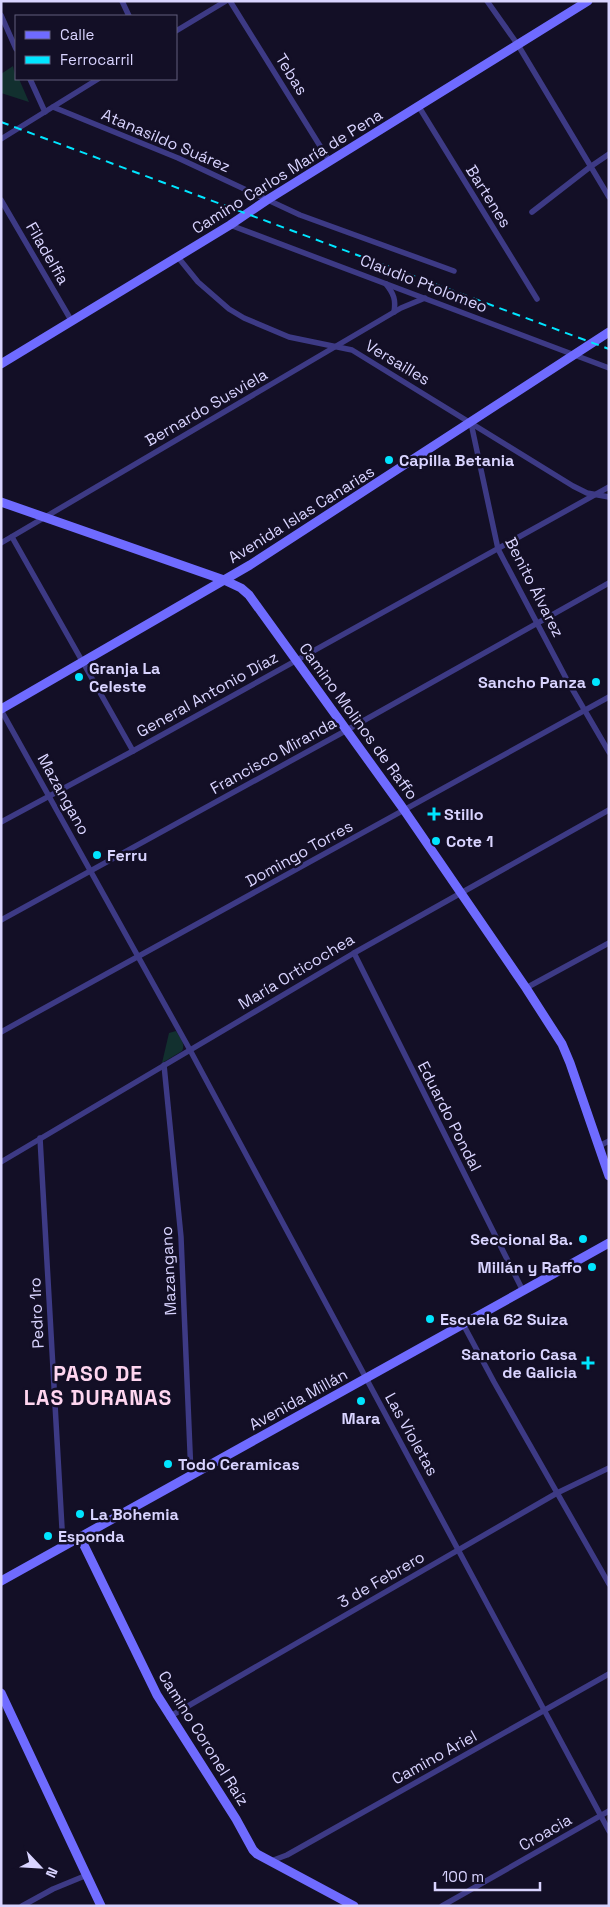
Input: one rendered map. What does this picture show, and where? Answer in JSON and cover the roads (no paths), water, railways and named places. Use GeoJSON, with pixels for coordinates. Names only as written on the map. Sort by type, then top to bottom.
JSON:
{"type":"FeatureCollection","features":[{"type":"Feature","properties":{"kind":"street"},"geometry":{"type":"LineString","coordinates":[[122,1],[129,15]]}},
{"type":"Feature","properties":{"kind":"street"},"geometry":{"type":"LineString","coordinates":[[178,30],[226,1]]}},
{"type":"Feature","properties":{"kind":"street","name":"Tebas"},"geometry":{"type":"LineString","coordinates":[[226,1],[330,162]]}},
{"type":"Feature","properties":{"kind":"street"},"geometry":{"type":"LineString","coordinates":[[487,1],[518,45],[609,197]]}},
{"type":"Feature","properties":{"kind":"street","name":"Camino Carlos María de Pena"},"geometry":{"type":"LineString","coordinates":[[1,364],[230,225],[267,200],[588,1]]}},
{"type":"Feature","properties":{"kind":"street"},"geometry":{"type":"LineString","coordinates":[[1,15],[15,47]]}},
{"type":"Feature","properties":{"kind":"street"},"geometry":{"type":"LineString","coordinates":[[30,80],[45,112]]}},
{"type":"Feature","properties":{"kind":"street"},"geometry":{"type":"LineString","coordinates":[[1,139],[96,80]]}},
{"type":"Feature","properties":{"kind":"street","name":"Atanasildo Suárez"},"geometry":{"type":"LineString","coordinates":[[53,107],[178,158],[300,215],[454,271]]}},
{"type":"Feature","properties":{"kind":"street","name":"Bartenes"},"geometry":{"type":"LineString","coordinates":[[419,107],[536,300]]}},
{"type":"Feature","properties":{"kind":"street"},"geometry":{"type":"LineString","coordinates":[[532,212],[609,154]]}},
{"type":"Feature","properties":{"kind":"street","name":"Filadelfia"},"geometry":{"type":"LineString","coordinates":[[1,200],[71,320]]}},
{"type":"Feature","properties":{"kind":"street","name":"Claudio Ptolomeo"},"geometry":{"type":"LineString","coordinates":[[230,225],[609,368]]}},
{"type":"Feature","properties":{"kind":"street","name":"Versailles"},"geometry":{"type":"LineString","coordinates":[[177,256],[198,282],[229,310],[289,337],[352,350],[573,486],[587,493],[609,497]]}},
{"type":"Feature","properties":{"kind":"street"},"geometry":{"type":"LineString","coordinates":[[385,283],[393,293],[396,301],[394,312]]}},
{"type":"Feature","properties":{"kind":"street","name":"Bernardo Susviela"},"geometry":{"type":"LineString","coordinates":[[1,543],[394,312],[425,298]]}},
{"type":"Feature","properties":{"kind":"street","name":"Avenida Islas Canarias"},"geometry":{"type":"LineString","coordinates":[[1,710],[224,580],[471,423],[609,332]]}},
{"type":"Feature","properties":{"kind":"street","name":"Benito Álvarez"},"geometry":{"type":"LineString","coordinates":[[471,423],[498,549],[609,752]]}},
{"type":"Feature","properties":{"kind":"street","name":"General Antonio Díaz"},"geometry":{"type":"LineString","coordinates":[[1,822],[609,488]]}},
{"type":"Feature","properties":{"kind":"street","name":"Camino Molinos de Raffo"},"geometry":{"type":"LineString","coordinates":[[1,502],[224,580],[241,588],[249,595],[404,810],[526,988],[562,1044],[609,1176]]}},
{"type":"Feature","properties":{"kind":"street"},"geometry":{"type":"LineString","coordinates":[[12,537],[133,751]]}},
{"type":"Feature","properties":{"kind":"street","name":"Francisco Miranda"},"geometry":{"type":"LineString","coordinates":[[1,920],[347,730],[609,583]]}},
{"type":"Feature","properties":{"kind":"street","name":"Domingo Torres"},"geometry":{"type":"LineString","coordinates":[[1,1032],[609,697]]}},
{"type":"Feature","properties":{"kind":"street","name":"Mazangano"},"geometry":{"type":"LineString","coordinates":[[1,710],[190,1050]]}},
{"type":"Feature","properties":{"kind":"street","name":"María Orticochea"},"geometry":{"type":"LineString","coordinates":[[1,1162],[354,953],[609,810]]}},
{"type":"Feature","properties":{"kind":"street"},"geometry":{"type":"LineString","coordinates":[[526,988],[609,943]]}},
{"type":"Feature","properties":{"kind":"street","name":"Eduardo Pondal"},"geometry":{"type":"LineString","coordinates":[[354,953],[523,1291]]}},
{"type":"Feature","properties":{"kind":"street","name":"Las Violetas"},"geometry":{"type":"LineString","coordinates":[[190,1050],[609,1831]]}},
{"type":"Feature","properties":{"kind":"street","name":"Mazangano"},"geometry":{"type":"LineString","coordinates":[[164,1065],[181,1237],[191,1475]]}},
{"type":"Feature","properties":{"kind":"street","name":"Pedro 1ro"},"geometry":{"type":"LineString","coordinates":[[40,1138],[63,1546]]}},
{"type":"Feature","properties":{"kind":"street"},"geometry":{"type":"LineString","coordinates":[[599,1146],[609,1142]]}},
{"type":"Feature","properties":{"kind":"street","name":"Avenida Millán"},"geometry":{"type":"LineString","coordinates":[[1,1580],[609,1244]]}},
{"type":"Feature","properties":{"kind":"street"},"geometry":{"type":"LineString","coordinates":[[463,1324],[609,1584]]}},
{"type":"Feature","properties":{"kind":"street","name":"3 de Febrero"},"geometry":{"type":"LineString","coordinates":[[169,1717],[557,1493],[609,1468]]}},
{"type":"Feature","properties":{"kind":"street","name":"Camino Coronel Raíz"},"geometry":{"type":"LineString","coordinates":[[80,1537],[156,1695],[236,1819],[253,1850],[271,1862],[354,1906]]}},
{"type":"Feature","properties":{"kind":"street","name":"Camino Ariel"},"geometry":{"type":"LineString","coordinates":[[271,1862],[609,1674]]}},
{"type":"Feature","properties":{"kind":"street"},"geometry":{"type":"LineString","coordinates":[[1,1693],[101,1906]]}},
{"type":"Feature","properties":{"kind":"street","name":"Croacia"},"geometry":{"type":"LineString","coordinates":[[442,1906],[609,1811]]}},
{"type":"Feature","properties":{"kind":"street"},"geometry":{"type":"LineString","coordinates":[[22,1906],[53,1889],[87,1875]]}},
{"type":"Feature","properties":{"kind":"railway"},"geometry":{"type":"LineString","coordinates":[[1,122],[609,349]]}},
{"type":"Feature","properties":{"kind":"place","name":"Capilla Betania"},"geometry":{"type":"Point","coordinates":[389,460]}},
{"type":"Feature","properties":{"kind":"place","name":"Granja La Celeste"},"geometry":{"type":"Point","coordinates":[79,677]}},
{"type":"Feature","properties":{"kind":"place","name":"Sancho Panza"},"geometry":{"type":"Point","coordinates":[596,682]}},
{"type":"Feature","properties":{"kind":"place","name":"Stillo"},"geometry":{"type":"Point","coordinates":[434,814]}},
{"type":"Feature","properties":{"kind":"place","name":"Cote 1"},"geometry":{"type":"Point","coordinates":[436,841]}},
{"type":"Feature","properties":{"kind":"place","name":"Ferru"},"geometry":{"type":"Point","coordinates":[97,855]}},
{"type":"Feature","properties":{"kind":"place","name":"Seccional 8a."},"geometry":{"type":"Point","coordinates":[583,1239]}},
{"type":"Feature","properties":{"kind":"place","name":"Millán y Raffo"},"geometry":{"type":"Point","coordinates":[592,1267]}},
{"type":"Feature","properties":{"kind":"place","name":"Escuela 62 Suiza"},"geometry":{"type":"Point","coordinates":[430,1319]}},
{"type":"Feature","properties":{"kind":"place","name":"Sanatorio Casa de Galicia"},"geometry":{"type":"Point","coordinates":[588,1363]}},
{"type":"Feature","properties":{"kind":"place","name":"Mara"},"geometry":{"type":"Point","coordinates":[361,1401]}},
{"type":"Feature","properties":{"kind":"place","name":"Todo Ceramicas"},"geometry":{"type":"Point","coordinates":[168,1464]}},
{"type":"Feature","properties":{"kind":"place","name":"La Bohemia"},"geometry":{"type":"Point","coordinates":[80,1514]}},
{"type":"Feature","properties":{"kind":"place","name":"Esponda"},"geometry":{"type":"Point","coordinates":[48,1536]}},
{"type":"Feature","properties":{"kind":"district","name":"PASO DE LAS DURANAS"},"geometry":{"type":"Point","coordinates":[98,1386]}}]}
